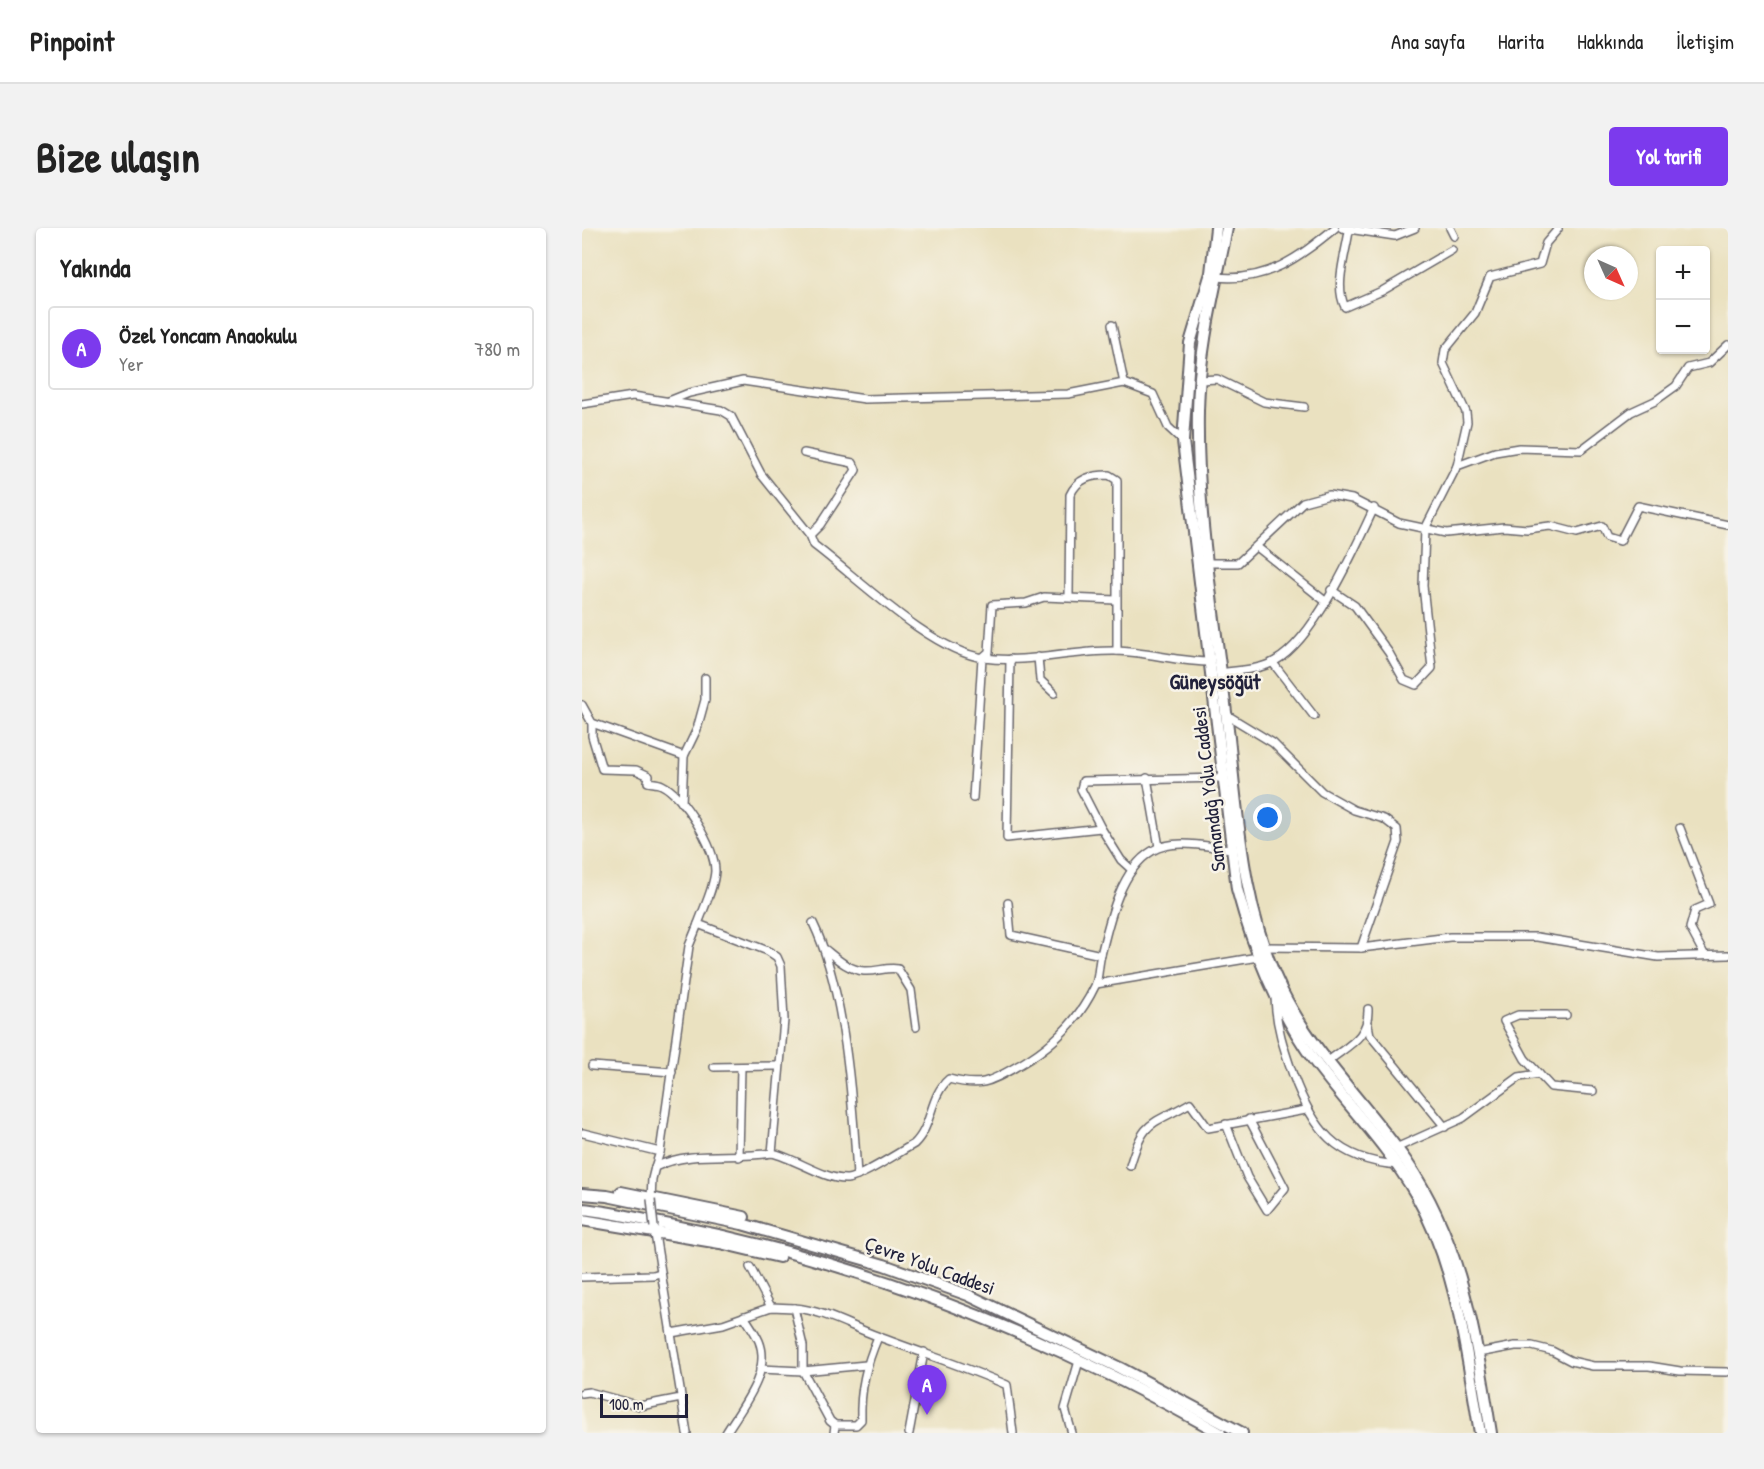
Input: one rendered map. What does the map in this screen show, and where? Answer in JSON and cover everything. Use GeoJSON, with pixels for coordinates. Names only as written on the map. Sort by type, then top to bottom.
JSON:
{"type":"FeatureCollection","features":[{"type":"Feature","properties":{"kind":"highway","name":"Samandağ Yolu Caddesi"},"geometry":{"type":"LineString","coordinates":[[1216,228],[1211,273],[1190,343],[1183,441],[1237,889],[1258,957],[1275,998],[1316,1062],[1398,1165],[1431,1225],[1445,1259],[1457,1300],[1480,1433]]}},
{"type":"Feature","properties":{"kind":"highway","name":"Samandağ Yolu Caddesi"},"geometry":{"type":"LineString","coordinates":[[1227,228],[1200,380],[1198,466],[1245,874],[1265,947],[1294,1013],[1327,1062],[1396,1148],[1426,1195],[1443,1228],[1466,1296],[1491,1433]]}},
{"type":"Feature","properties":{"kind":"highway"},"geometry":{"type":"LineString","coordinates":[[582,1187],[651,1198],[786,1229],[857,1257]]}},
{"type":"Feature","properties":{"kind":"highway","name":"Çevre Yolu Caddesi"},"geometry":{"type":"LineString","coordinates":[[582,1194],[607,1196],[742,1224],[857,1257],[968,1294],[1120,1368],[1242,1433]]}},
{"type":"Feature","properties":{"kind":"highway","name":"Çevre Yolu Caddesi"},"geometry":{"type":"LineString","coordinates":[[582,1209],[605,1211],[740,1239],[882,1280],[966,1310],[1079,1361],[1220,1433]]}},
{"type":"Feature","properties":{"kind":"highway"},"geometry":{"type":"LineString","coordinates":[[582,1220],[654,1229],[778,1257],[823,1263]]}},
{"type":"Feature","properties":{"kind":"street"},"geometry":{"type":"LineString","coordinates":[[1217,276],[1238,279],[1258,276],[1301,255],[1335,228]]}},
{"type":"Feature","properties":{"kind":"street"},"geometry":{"type":"LineString","coordinates":[[1415,228],[1395,236],[1346,229],[1342,269],[1345,307],[1382,291],[1452,250]]}},
{"type":"Feature","properties":{"kind":"street"},"geometry":{"type":"LineString","coordinates":[[1450,228],[1454,236]]}},
{"type":"Feature","properties":{"kind":"street"},"geometry":{"type":"LineString","coordinates":[[1331,590],[1354,606],[1389,652],[1404,680],[1416,685],[1432,668],[1423,586],[1425,530],[1457,466],[1467,422],[1466,412],[1443,363],[1445,350],[1475,313],[1490,277],[1540,264],[1546,243],[1558,229]]}},
{"type":"Feature","properties":{"kind":"street"},"geometry":{"type":"LineString","coordinates":[[1112,326],[1124,383]]}},
{"type":"Feature","properties":{"kind":"street"},"geometry":{"type":"LineString","coordinates":[[1457,466],[1495,452],[1518,448],[1581,450],[1631,412],[1655,401],[1676,386],[1688,369],[1709,363],[1728,345]]}},
{"type":"Feature","properties":{"kind":"street"},"geometry":{"type":"LineString","coordinates":[[1200,380],[1217,379],[1264,402],[1304,406]]}},
{"type":"Feature","properties":{"kind":"street"},"geometry":{"type":"LineString","coordinates":[[669,401],[689,393],[743,381],[865,399],[1068,394],[1124,383],[1153,394],[1168,427],[1183,441]]}},
{"type":"Feature","properties":{"kind":"street"},"geometry":{"type":"LineString","coordinates":[[582,404],[633,396],[721,410],[731,416],[761,474],[810,535],[814,545],[919,628],[947,644],[982,658],[1010,659],[1117,651],[1190,662],[1211,662]]}},
{"type":"Feature","properties":{"kind":"street"},"geometry":{"type":"LineString","coordinates":[[804,453],[854,463],[856,470],[820,525],[810,535]]}},
{"type":"Feature","properties":{"kind":"street"},"geometry":{"type":"LineString","coordinates":[[1069,596],[1070,495],[1076,482],[1083,478],[1110,475],[1117,480],[1117,651]]}},
{"type":"Feature","properties":{"kind":"street"},"geometry":{"type":"LineString","coordinates":[[1208,563],[1238,563],[1303,502],[1329,495],[1352,499],[1374,508],[1399,523],[1446,533],[1504,527],[1527,529],[1550,526],[1577,533],[1602,526],[1607,537],[1620,541],[1638,506],[1728,525]]}},
{"type":"Feature","properties":{"kind":"street"},"geometry":{"type":"LineString","coordinates":[[1221,673],[1273,663],[1292,650],[1353,555],[1374,508]]}},
{"type":"Feature","properties":{"kind":"street"},"geometry":{"type":"LineString","coordinates":[[1257,547],[1324,601]]}},
{"type":"Feature","properties":{"kind":"street"},"geometry":{"type":"LineString","coordinates":[[973,798],[982,658],[989,651],[992,605],[1069,596],[1116,600]]}},
{"type":"Feature","properties":{"kind":"street"},"geometry":{"type":"LineString","coordinates":[[1038,657],[1041,680],[1054,693]]}},
{"type":"Feature","properties":{"kind":"street"},"geometry":{"type":"LineString","coordinates":[[1010,659],[1007,838],[1101,828]]}},
{"type":"Feature","properties":{"kind":"street"},"geometry":{"type":"LineString","coordinates":[[1273,663],[1314,716]]}},
{"type":"Feature","properties":{"kind":"street"},"geometry":{"type":"LineString","coordinates":[[682,803],[684,756],[697,729],[705,700],[705,678]]}},
{"type":"Feature","properties":{"kind":"street"},"geometry":{"type":"LineString","coordinates":[[582,705],[591,723],[592,736],[602,769],[636,770],[649,776],[648,782],[662,785],[682,803],[712,855],[715,867],[714,879],[689,946],[660,1152],[651,1198],[660,1273],[687,1433]]}},
{"type":"Feature","properties":{"kind":"street"},"geometry":{"type":"LineString","coordinates":[[1227,715],[1273,743],[1323,792],[1354,810],[1384,819],[1397,829],[1398,842],[1361,948]]}},
{"type":"Feature","properties":{"kind":"street"},"geometry":{"type":"LineString","coordinates":[[591,723],[684,756]]}},
{"type":"Feature","properties":{"kind":"street"},"geometry":{"type":"LineString","coordinates":[[1147,778],[1159,847]]}},
{"type":"Feature","properties":{"kind":"street"},"geometry":{"type":"LineString","coordinates":[[1132,870],[1121,860],[1101,828],[1081,789],[1083,781],[1224,778]]}},
{"type":"Feature","properties":{"kind":"street"},"geometry":{"type":"LineString","coordinates":[[1680,828],[1709,904],[1695,910],[1690,928],[1704,954]]}},
{"type":"Feature","properties":{"kind":"street"},"geometry":{"type":"LineString","coordinates":[[656,1167],[667,1161],[696,1155],[739,1157],[772,1153],[787,1156],[841,1179],[856,1176],[921,1137],[939,1088],[949,1079],[973,1085],[993,1079],[1038,1054],[1055,1041],[1080,1011],[1096,984],[1101,955],[1119,900],[1132,870],[1141,858],[1159,847],[1174,845],[1232,849]]}},
{"type":"Feature","properties":{"kind":"street"},"geometry":{"type":"LineString","coordinates":[[1008,903],[1011,935],[1101,955]]}},
{"type":"Feature","properties":{"kind":"street"},"geometry":{"type":"LineString","coordinates":[[813,923],[826,950],[843,1039],[856,1176]]}},
{"type":"Feature","properties":{"kind":"street"},"geometry":{"type":"LineString","coordinates":[[698,924],[768,951],[777,957],[781,966],[784,1020],[772,1153]]}},
{"type":"Feature","properties":{"kind":"street"},"geometry":{"type":"LineString","coordinates":[[1265,947],[1361,948],[1450,937],[1537,937],[1658,957],[1728,955]]}},
{"type":"Feature","properties":{"kind":"street"},"geometry":{"type":"LineString","coordinates":[[826,950],[841,963],[862,971],[898,969],[911,990],[916,1027]]}},
{"type":"Feature","properties":{"kind":"street"},"geometry":{"type":"LineString","coordinates":[[1096,984],[1258,957]]}},
{"type":"Feature","properties":{"kind":"street"},"geometry":{"type":"LineString","coordinates":[[1275,998],[1279,1034],[1306,1110],[1317,1128],[1330,1140],[1373,1160],[1398,1165]]}},
{"type":"Feature","properties":{"kind":"street"},"geometry":{"type":"LineString","coordinates":[[1368,1009],[1370,1035],[1445,1127]]}},
{"type":"Feature","properties":{"kind":"street"},"geometry":{"type":"LineString","coordinates":[[1566,1015],[1518,1015],[1504,1021],[1525,1059],[1551,1087],[1593,1092]]}},
{"type":"Feature","properties":{"kind":"street"},"geometry":{"type":"LineString","coordinates":[[1327,1062],[1361,1035],[1368,1025]]}},
{"type":"Feature","properties":{"kind":"street"},"geometry":{"type":"LineString","coordinates":[[592,1066],[672,1072]]}},
{"type":"Feature","properties":{"kind":"street"},"geometry":{"type":"LineString","coordinates":[[714,1068],[779,1066]]}},
{"type":"Feature","properties":{"kind":"street"},"geometry":{"type":"LineString","coordinates":[[739,1157],[741,1067]]}},
{"type":"Feature","properties":{"kind":"street"},"geometry":{"type":"LineString","coordinates":[[1396,1148],[1463,1118],[1520,1077],[1539,1074]]}},
{"type":"Feature","properties":{"kind":"street"},"geometry":{"type":"LineString","coordinates":[[1130,1166],[1137,1141],[1144,1130],[1161,1116],[1190,1103],[1208,1128],[1306,1110]]}},
{"type":"Feature","properties":{"kind":"street"},"geometry":{"type":"LineString","coordinates":[[1226,1124],[1247,1177],[1267,1210],[1285,1188],[1249,1119]]}},
{"type":"Feature","properties":{"kind":"street"},"geometry":{"type":"LineString","coordinates":[[583,1133],[660,1152]]}},
{"type":"Feature","properties":{"kind":"street"},"geometry":{"type":"LineString","coordinates":[[750,1267],[771,1307]]}},
{"type":"Feature","properties":{"kind":"street"},"geometry":{"type":"LineString","coordinates":[[582,1277],[660,1273]]}},
{"type":"Feature","properties":{"kind":"street"},"geometry":{"type":"LineString","coordinates":[[671,1333],[723,1324],[771,1307],[810,1309],[1007,1385],[1013,1433]]}},
{"type":"Feature","properties":{"kind":"street"},"geometry":{"type":"LineString","coordinates":[[794,1308],[802,1346],[803,1371],[835,1429],[856,1425],[861,1420],[860,1395],[866,1365],[878,1337]]}},
{"type":"Feature","properties":{"kind":"street"},"geometry":{"type":"LineString","coordinates":[[726,1433],[748,1399],[760,1369],[760,1342],[744,1316]]}},
{"type":"Feature","properties":{"kind":"street"},"geometry":{"type":"LineString","coordinates":[[1478,1353],[1515,1346],[1532,1346],[1552,1351],[1571,1361],[1593,1366],[1649,1366],[1680,1371],[1727,1372]]}},
{"type":"Feature","properties":{"kind":"street"},"geometry":{"type":"LineString","coordinates":[[909,1433],[924,1352]]}},
{"type":"Feature","properties":{"kind":"street"},"geometry":{"type":"LineString","coordinates":[[1072,1433],[1065,1409],[1079,1361]]}},
{"type":"Feature","properties":{"kind":"street"},"geometry":{"type":"LineString","coordinates":[[760,1369],[803,1371],[866,1365]]}},
{"type":"Feature","properties":{"kind":"street"},"geometry":{"type":"LineString","coordinates":[[582,1392],[640,1406],[681,1398]]}},
{"type":"Feature","properties":{"kind":"place","name":"Özel Yoncam Anaokulu"},"geometry":{"type":"Point","coordinates":[927,1415]}},
{"type":"Feature","properties":{"kind":"district","name":"Güneysöğüt"},"geometry":{"type":"Point","coordinates":[1215,681]}}]}
